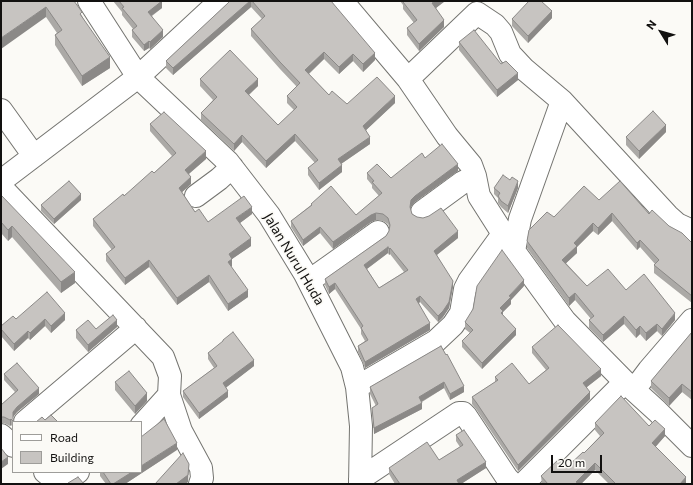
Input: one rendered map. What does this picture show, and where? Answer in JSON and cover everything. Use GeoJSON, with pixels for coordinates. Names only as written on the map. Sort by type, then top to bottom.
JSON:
{"type":"FeatureCollection","features":[{"type":"Feature","properties":{"kind":"street","name":"Jalan Nurul Huda"},"geometry":{"type":"LineString","coordinates":[[89,1],[138,78],[232,167],[269,215],[309,281],[352,367],[357,387],[361,426],[360,481]]}},
{"type":"Feature","properties":{"kind":"street"},"geometry":{"type":"LineString","coordinates":[[1,181],[138,78],[220,1]]}},
{"type":"Feature","properties":{"kind":"street"},"geometry":{"type":"LineString","coordinates":[[342,1],[408,79],[447,136],[471,165],[479,196],[509,243],[565,321],[692,446]]}},
{"type":"Feature","properties":{"kind":"street"},"geometry":{"type":"LineString","coordinates":[[408,79],[482,7],[502,32],[510,54],[524,69],[562,101],[668,216],[677,224],[692,231]]}},
{"type":"Feature","properties":{"kind":"street"},"geometry":{"type":"LineString","coordinates":[[357,387],[436,341],[453,325],[461,313],[465,289],[469,281],[509,243],[520,219],[562,101]]}},
{"type":"Feature","properties":{"kind":"street"},"geometry":{"type":"LineString","coordinates":[[1,110],[34,156]]}},
{"type":"Feature","properties":{"kind":"street"},"geometry":{"type":"LineString","coordinates":[[196,196],[232,167]]}},
{"type":"Feature","properties":{"kind":"street"},"geometry":{"type":"LineString","coordinates":[[422,212],[463,182],[475,176]]}},
{"type":"Feature","properties":{"kind":"street"},"geometry":{"type":"LineString","coordinates":[[1,187],[164,357],[170,376],[169,395],[181,431],[201,468],[202,478],[200,484]]}},
{"type":"Feature","properties":{"kind":"street"},"geometry":{"type":"LineString","coordinates":[[309,281],[378,232]]}},
{"type":"Feature","properties":{"kind":"street"},"geometry":{"type":"LineString","coordinates":[[524,484],[649,370],[692,320]]}},
{"type":"Feature","properties":{"kind":"street"},"geometry":{"type":"LineString","coordinates":[[26,421],[136,328]]}},
{"type":"Feature","properties":{"kind":"street"},"geometry":{"type":"LineString","coordinates":[[142,425],[169,395]]}},
{"type":"Feature","properties":{"kind":"street"},"geometry":{"type":"LineString","coordinates":[[360,481],[459,413],[463,413],[507,478],[513,484]]}},
{"type":"Feature","properties":{"kind":"street"},"geometry":{"type":"LineString","coordinates":[[48,473],[71,480]]}},
{"type":"Feature","properties":{"kind":"building"},"geometry":{"type":"Polygon","coordinates":[[[1,1],[74,1],[82,12],[80,14],[110,57],[82,76],[55,35],[62,30],[46,7],[1,38],[1,1]]]}},
{"type":"Feature","properties":{"kind":"building"},"geometry":{"type":"Polygon","coordinates":[[[119,1],[162,1],[148,12],[163,30],[150,42],[149,41],[144,45],[132,30],[137,26],[122,8],[124,7],[119,1]]]}},
{"type":"Feature","properties":{"kind":"building"},"geometry":{"type":"Polygon","coordinates":[[[230,1],[250,1],[173,68],[166,61],[230,1]]]}},
{"type":"Feature","properties":{"kind":"building"},"geometry":{"type":"Polygon","coordinates":[[[252,1],[331,1],[375,53],[363,64],[353,54],[339,67],[324,52],[305,70],[329,95],[332,91],[347,104],[377,77],[395,96],[363,126],[370,137],[338,159],[342,165],[319,183],[308,168],[318,160],[295,134],[266,161],[242,135],[234,144],[201,113],[217,97],[200,79],[230,50],[258,79],[245,91],[278,125],[297,107],[287,96],[300,83],[251,29],[265,16],[252,1]]]}},
{"type":"Feature","properties":{"kind":"building"},"geometry":{"type":"Polygon","coordinates":[[[436,1],[432,3],[444,20],[419,44],[407,28],[417,20],[403,2],[436,1]]]}},
{"type":"Feature","properties":{"kind":"building"},"geometry":{"type":"Polygon","coordinates":[[[529,1],[541,1],[552,11],[528,36],[512,19],[529,1]]]}},
{"type":"Feature","properties":{"kind":"building"},"geometry":{"type":"Polygon","coordinates":[[[474,30],[501,64],[506,61],[518,73],[497,90],[459,42],[474,30]]]}},
{"type":"Feature","properties":{"kind":"building"},"geometry":{"type":"Polygon","coordinates":[[[653,111],[666,125],[639,151],[626,137],[653,111]]]}},
{"type":"Feature","properties":{"kind":"building"},"geometry":{"type":"Polygon","coordinates":[[[164,112],[206,151],[185,170],[191,177],[179,188],[195,212],[199,209],[208,222],[244,196],[252,207],[236,218],[251,238],[229,254],[232,259],[228,262],[248,290],[228,304],[209,275],[177,298],[149,260],[125,278],[106,254],[115,247],[93,219],[123,194],[124,196],[152,171],[154,173],[176,153],[150,124],[164,112]]]}},
{"type":"Feature","properties":{"kind":"building"},"geometry":{"type":"Polygon","coordinates":[[[442,144],[458,164],[415,196],[411,200],[410,207],[412,214],[423,218],[441,208],[458,231],[434,251],[453,281],[449,302],[438,316],[420,296],[416,299],[430,323],[365,362],[358,346],[368,340],[361,328],[363,326],[335,283],[329,287],[325,279],[386,236],[390,225],[388,218],[383,214],[376,213],[371,215],[333,242],[320,227],[303,240],[291,221],[312,205],[311,204],[331,186],[356,215],[382,193],[372,182],[374,181],[367,173],[377,164],[391,178],[422,153],[425,158],[442,144]],[[388,247],[364,265],[379,288],[408,270],[390,248],[389,249],[388,247]]]}},
{"type":"Feature","properties":{"kind":"building"},"geometry":{"type":"Polygon","coordinates":[[[503,175],[510,180],[512,177],[518,181],[508,206],[501,201],[498,196],[500,193],[494,188],[503,175]]]}},
{"type":"Feature","properties":{"kind":"building"},"geometry":{"type":"Polygon","coordinates":[[[69,181],[81,194],[54,219],[41,205],[69,181]]]}},
{"type":"Feature","properties":{"kind":"building"},"geometry":{"type":"Polygon","coordinates":[[[620,181],[649,214],[652,210],[669,226],[682,233],[692,243],[692,296],[654,265],[659,260],[640,240],[637,243],[612,213],[598,228],[593,223],[574,243],[577,246],[562,260],[587,286],[608,269],[626,290],[644,274],[675,313],[662,329],[657,324],[646,333],[640,326],[636,330],[624,316],[603,335],[589,320],[594,316],[575,293],[569,298],[527,241],[529,230],[547,212],[554,217],[584,186],[599,200],[620,181]]]}},
{"type":"Feature","properties":{"kind":"building"},"geometry":{"type":"Polygon","coordinates":[[[1,195],[75,272],[61,282],[12,226],[8,230],[1,222],[1,195]]]}},
{"type":"Feature","properties":{"kind":"building"},"geometry":{"type":"Polygon","coordinates":[[[502,250],[524,280],[500,308],[503,311],[501,313],[516,329],[482,363],[462,341],[473,330],[465,322],[473,309],[477,286],[502,250]]]}},
{"type":"Feature","properties":{"kind":"building"},"geometry":{"type":"Polygon","coordinates":[[[47,292],[65,313],[51,326],[45,319],[30,333],[28,331],[14,344],[1,329],[1,326],[13,316],[16,319],[47,292]]]}},
{"type":"Feature","properties":{"kind":"building"},"geometry":{"type":"Polygon","coordinates":[[[113,315],[117,320],[88,345],[76,330],[88,320],[96,329],[113,315]]]}},
{"type":"Feature","properties":{"kind":"building"},"geometry":{"type":"Polygon","coordinates":[[[558,325],[601,369],[583,383],[590,392],[518,465],[472,397],[498,380],[495,377],[512,363],[529,384],[549,368],[532,347],[558,325]]]}},
{"type":"Feature","properties":{"kind":"building"},"geometry":{"type":"Polygon","coordinates":[[[233,332],[254,360],[223,383],[228,391],[199,413],[183,391],[217,366],[208,353],[233,332]]]}},
{"type":"Feature","properties":{"kind":"building"},"geometry":{"type":"Polygon","coordinates":[[[692,332],[692,392],[682,384],[669,398],[651,381],[692,332]]]}},
{"type":"Feature","properties":{"kind":"building"},"geometry":{"type":"Polygon","coordinates":[[[441,346],[446,355],[447,354],[464,386],[450,394],[444,382],[419,397],[422,403],[374,428],[372,408],[378,404],[370,387],[441,346]]]}},
{"type":"Feature","properties":{"kind":"building"},"geometry":{"type":"Polygon","coordinates":[[[17,363],[39,388],[13,412],[14,421],[1,417],[1,405],[18,390],[4,374],[17,363]]]}},
{"type":"Feature","properties":{"kind":"building"},"geometry":{"type":"Polygon","coordinates":[[[129,371],[147,393],[135,406],[115,382],[129,371]]]}},
{"type":"Feature","properties":{"kind":"building"},"geometry":{"type":"Polygon","coordinates":[[[621,396],[649,426],[655,420],[665,429],[652,443],[686,477],[680,484],[614,484],[615,483],[595,463],[576,482],[579,484],[548,484],[541,476],[559,459],[567,467],[604,433],[595,423],[621,396]]]}},
{"type":"Feature","properties":{"kind":"building"},"geometry":{"type":"Polygon","coordinates":[[[51,415],[57,421],[37,421],[42,417],[45,420],[51,415]]]}},
{"type":"Feature","properties":{"kind":"building"},"geometry":{"type":"Polygon","coordinates":[[[164,419],[177,443],[142,465],[142,436],[164,419]]]}},
{"type":"Feature","properties":{"kind":"building"},"geometry":{"type":"Polygon","coordinates":[[[464,430],[486,462],[457,480],[459,484],[400,484],[389,468],[427,442],[439,460],[463,445],[456,435],[464,430]]]}},
{"type":"Feature","properties":{"kind":"building"},"geometry":{"type":"Polygon","coordinates":[[[1,448],[8,457],[1,462],[1,448]]]}},
{"type":"Feature","properties":{"kind":"building"},"geometry":{"type":"Polygon","coordinates":[[[183,453],[189,464],[188,475],[176,484],[155,484],[183,453]]]}},
{"type":"Feature","properties":{"kind":"building"},"geometry":{"type":"Polygon","coordinates":[[[104,473],[130,473],[113,484],[111,484],[104,473]]]}},
{"type":"Feature","properties":{"kind":"building"},"geometry":{"type":"Polygon","coordinates":[[[78,477],[84,484],[67,484],[68,483],[78,477]]]}}]}
